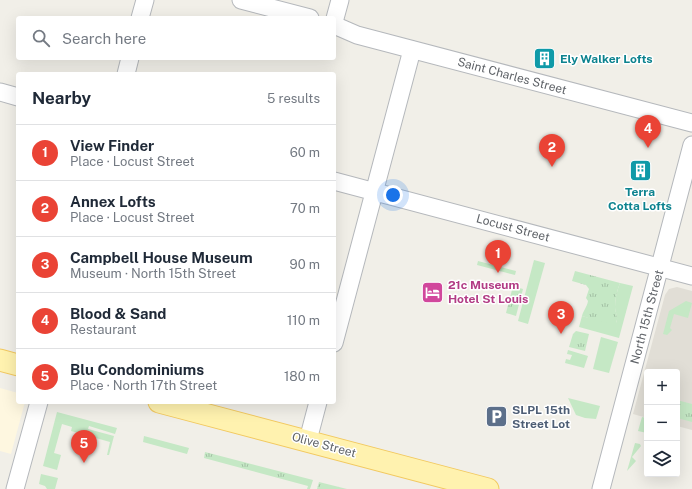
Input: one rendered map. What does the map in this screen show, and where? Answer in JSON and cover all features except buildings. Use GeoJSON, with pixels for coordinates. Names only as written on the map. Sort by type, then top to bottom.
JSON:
{"type":"FeatureCollection","features":[{"type":"Feature","properties":{"kind":"main road"},"geometry":{"type":"LineString","coordinates":[[0,360],[16,364]]}},
{"type":"Feature","properties":{"kind":"main road","name":"Olive Street"},"geometry":{"type":"LineString","coordinates":[[167,404],[308,440],[488,489]]}},
{"type":"Feature","properties":{"kind":"street"},"geometry":{"type":"LineString","coordinates":[[141,16],[145,0]]}},
{"type":"Feature","properties":{"kind":"street"},"geometry":{"type":"LineString","coordinates":[[241,0],[302,16]]}},
{"type":"Feature","properties":{"kind":"street"},"geometry":{"type":"LineString","coordinates":[[336,16],[340,0]]}},
{"type":"Feature","properties":{"kind":"street","name":"Saint Charles Street"},"geometry":{"type":"LineString","coordinates":[[336,25],[357,35],[692,123]]}},
{"type":"Feature","properties":{"kind":"street"},"geometry":{"type":"LineString","coordinates":[[336,335],[412,50]]}},
{"type":"Feature","properties":{"kind":"street"},"geometry":{"type":"LineString","coordinates":[[126,72],[130,60]]}},
{"type":"Feature","properties":{"kind":"street"},"geometry":{"type":"LineString","coordinates":[[0,92],[16,96]]}},
{"type":"Feature","properties":{"kind":"street","name":"North 15th Street"},"geometry":{"type":"LineString","coordinates":[[601,489],[692,145]]}},
{"type":"Feature","properties":{"kind":"street","name":"Locust Street"},"geometry":{"type":"LineString","coordinates":[[336,182],[692,276]]}},
{"type":"Feature","properties":{"kind":"street"},"geometry":{"type":"LineString","coordinates":[[15,489],[37,404]]}},
{"type":"Feature","properties":{"kind":"street"},"geometry":{"type":"LineString","coordinates":[[308,440],[317,404]]}},
{"type":"Feature","properties":{"kind":"shaded area"},"geometry":{"type":"Polygon","coordinates":[[[677,287],[692,291],[692,430],[680,427],[680,369],[645,369],[665,295],[669,289],[677,287]]]}},
{"type":"Feature","properties":{"kind":"shaded area"},"geometry":{"type":"Polygon","coordinates":[[[644,373],[644,417],[633,414],[644,373]]]}},
{"type":"Feature","properties":{"kind":"shaded area"},"geometry":{"type":"Polygon","coordinates":[[[0,388],[16,392],[16,404],[24,404],[11,454],[0,451],[0,388]]]}},
{"type":"Feature","properties":{"kind":"green space"},"geometry":{"type":"Polygon","coordinates":[[[534,260],[545,263],[528,324],[518,321],[534,260]]]}},
{"type":"Feature","properties":{"kind":"green space"},"geometry":{"type":"Polygon","coordinates":[[[478,261],[516,271],[515,275],[477,265],[478,261]]]}},
{"type":"Feature","properties":{"kind":"green space"},"geometry":{"type":"Polygon","coordinates":[[[575,271],[620,283],[615,301],[616,323],[607,324],[582,316],[588,301],[586,298],[589,289],[586,285],[572,281],[575,271]]]}},
{"type":"Feature","properties":{"kind":"green space"},"geometry":{"type":"Polygon","coordinates":[[[620,283],[633,286],[619,338],[579,327],[582,316],[607,323],[616,323],[615,301],[620,283]]]}},
{"type":"Feature","properties":{"kind":"green space"},"geometry":{"type":"Polygon","coordinates":[[[513,286],[523,289],[516,316],[506,313],[513,286]]]}},
{"type":"Feature","properties":{"kind":"green space"},"geometry":{"type":"Polygon","coordinates":[[[686,301],[692,303],[688,318],[674,314],[670,328],[672,330],[667,335],[663,334],[669,311],[686,301]]]}},
{"type":"Feature","properties":{"kind":"green space"},"geometry":{"type":"Polygon","coordinates":[[[576,331],[589,334],[585,351],[569,347],[573,334],[576,331]]]}},
{"type":"Feature","properties":{"kind":"green space"},"geometry":{"type":"Polygon","coordinates":[[[601,337],[618,342],[609,373],[593,369],[601,337]]]}},
{"type":"Feature","properties":{"kind":"green space"},"geometry":{"type":"Polygon","coordinates":[[[568,350],[588,356],[584,368],[565,363],[566,359],[570,360],[572,355],[567,354],[568,350]]]}},
{"type":"Feature","properties":{"kind":"green space"},"geometry":{"type":"Polygon","coordinates":[[[568,398],[600,406],[596,419],[576,415],[568,398]]]}},
{"type":"Feature","properties":{"kind":"green space"},"geometry":{"type":"Polygon","coordinates":[[[680,401],[692,404],[692,422],[680,419],[680,401]]]}},
{"type":"Feature","properties":{"kind":"green space"},"geometry":{"type":"Polygon","coordinates":[[[57,412],[117,428],[115,434],[89,426],[88,429],[114,436],[109,455],[107,455],[110,442],[71,431],[72,427],[62,424],[54,453],[61,455],[57,470],[43,466],[57,412]]]}},
{"type":"Feature","properties":{"kind":"green space"},"geometry":{"type":"Polygon","coordinates":[[[642,417],[644,417],[644,432],[638,431],[642,417]]]}},
{"type":"Feature","properties":{"kind":"green space"},"geometry":{"type":"Polygon","coordinates":[[[144,436],[189,448],[187,454],[143,442],[144,436]]]}},
{"type":"Feature","properties":{"kind":"green space"},"geometry":{"type":"Polygon","coordinates":[[[635,443],[640,444],[641,446],[632,457],[636,461],[627,471],[635,443]]]}},
{"type":"Feature","properties":{"kind":"green space"},"geometry":{"type":"Polygon","coordinates":[[[205,452],[313,480],[310,489],[307,489],[308,486],[204,458],[205,452]]]}},
{"type":"Feature","properties":{"kind":"green space"},"geometry":{"type":"Polygon","coordinates":[[[41,474],[58,478],[55,489],[47,489],[45,486],[39,484],[41,474]]]}},
{"type":"Feature","properties":{"kind":"green space"},"geometry":{"type":"Polygon","coordinates":[[[319,482],[347,489],[317,489],[319,482]]]}},
{"type":"Feature","properties":{"kind":"place","name":"Ely Walker Lofts"},"geometry":{"type":"Point","coordinates":[544,59]}},
{"type":"Feature","properties":{"kind":"place","name":"Blood & Sand"},"geometry":{"type":"Point","coordinates":[648,148]}},
{"type":"Feature","properties":{"kind":"place","name":"Annex Lofts"},"geometry":{"type":"Point","coordinates":[552,167]}},
{"type":"Feature","properties":{"kind":"place","name":"Terra Cotta Lofts"},"geometry":{"type":"Point","coordinates":[640,171]}},
{"type":"Feature","properties":{"kind":"place","name":"View Finder"},"geometry":{"type":"Point","coordinates":[498,273]}},
{"type":"Feature","properties":{"kind":"place","name":"21c Museum Hotel St Louis"},"geometry":{"type":"Point","coordinates":[433,292]}},
{"type":"Feature","properties":{"kind":"place","name":"Campbell House Museum"},"geometry":{"type":"Point","coordinates":[561,334]}},
{"type":"Feature","properties":{"kind":"place","name":"SLPL 15th Street Lot"},"geometry":{"type":"Point","coordinates":[497,417]}},
{"type":"Feature","properties":{"kind":"place","name":"Blu Condominiums"},"geometry":{"type":"Point","coordinates":[84,463]}}]}
